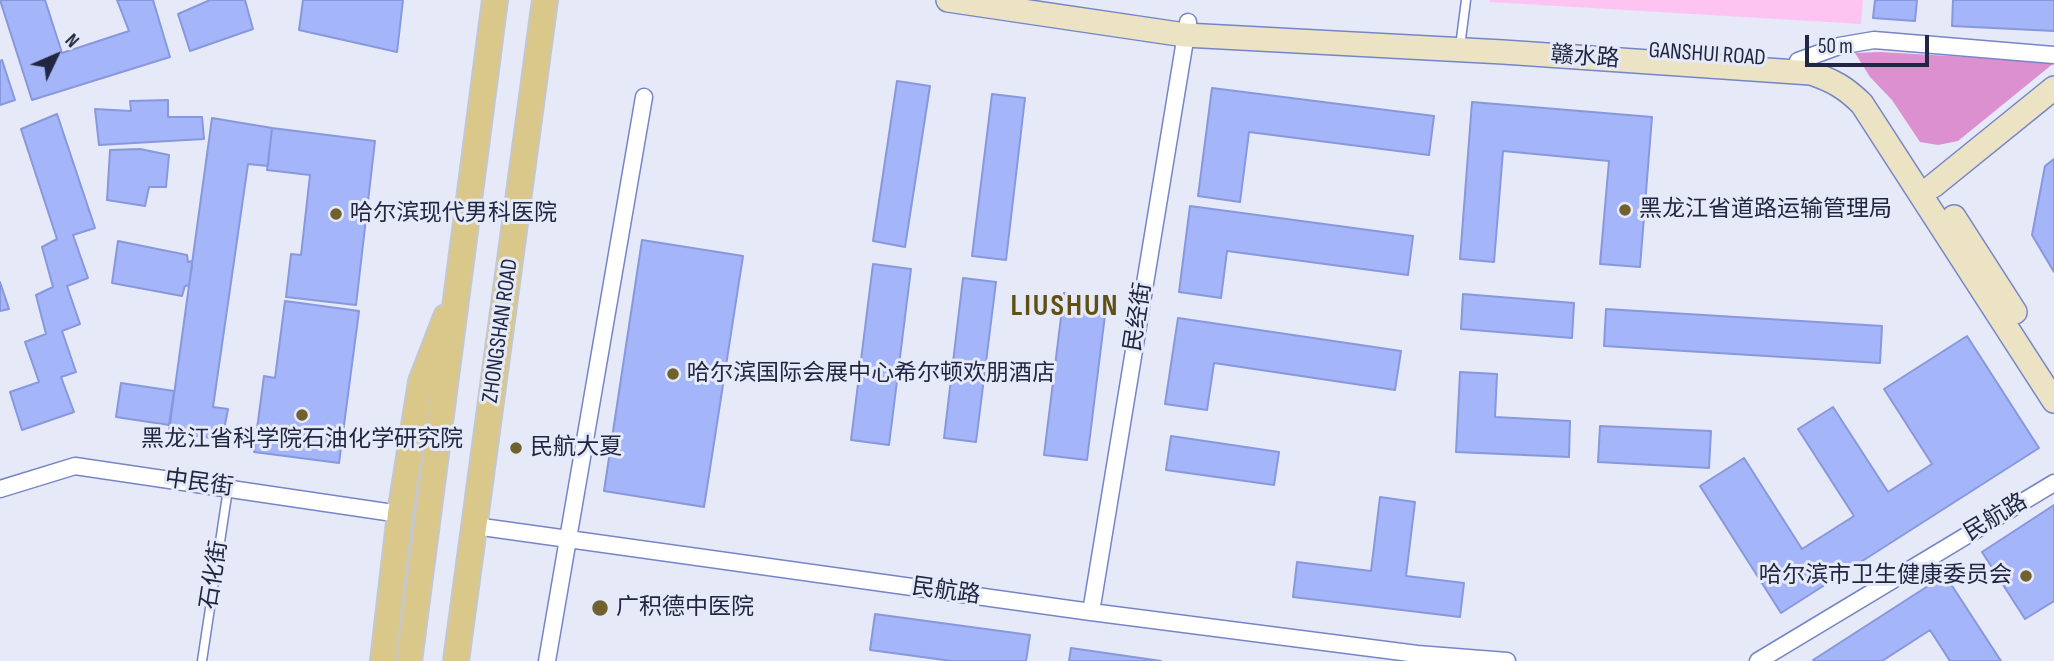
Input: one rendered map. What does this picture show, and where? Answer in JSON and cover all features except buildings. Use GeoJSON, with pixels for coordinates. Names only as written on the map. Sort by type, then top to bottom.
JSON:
{"type":"FeatureCollection","features":[{"type":"Feature","properties":{"kind":"main road","name":"ZHONGSHAN ROAD"},"geometry":{"type":"LineString","coordinates":[[409,661],[495,0]]}},
{"type":"Feature","properties":{"kind":"main road","name":"ZHONGSHAN ROAD"},"geometry":{"type":"LineString","coordinates":[[456,661],[545,0]]}},
{"type":"Feature","properties":{"kind":"main road","name":"赣水路"},"geometry":{"type":"LineString","coordinates":[[948,0],[1187,29],[1811,74],[1828,79],[1847,89],[1862,104],[2054,401]]}},
{"type":"Feature","properties":{"kind":"main road","name":"GANSHUI ROAD"},"geometry":{"type":"LineString","coordinates":[[1037,0],[1187,29],[1461,39],[1798,61],[1828,67],[1852,79],[1887,117],[2054,372]]}},
{"type":"Feature","properties":{"kind":"main road"},"geometry":{"type":"LineString","coordinates":[[1934,186],[2054,88]]}},
{"type":"Feature","properties":{"kind":"main road"},"geometry":{"type":"LineString","coordinates":[[383,661],[400,514],[421,382],[458,288]]}},
{"type":"Feature","properties":{"kind":"street","name":"民经街"},"geometry":{"type":"LineString","coordinates":[[1091,612],[1187,29]]}},
{"type":"Feature","properties":{"kind":"street"},"geometry":{"type":"LineString","coordinates":[[1798,61],[1839,46],[1874,40],[2054,55]]}},
{"type":"Feature","properties":{"kind":"street"},"geometry":{"type":"LineString","coordinates":[[547,661],[644,97]]}},
{"type":"Feature","properties":{"kind":"street","name":"中民街"},"geometry":{"type":"LineString","coordinates":[[0,489],[75,466],[400,514]]}},
{"type":"Feature","properties":{"kind":"street","name":"民航路"},"geometry":{"type":"LineString","coordinates":[[1758,661],[2054,483]]}},
{"type":"Feature","properties":{"kind":"street","name":"民航路"},"geometry":{"type":"LineString","coordinates":[[475,526],[1420,658],[1507,661]]}},
{"type":"Feature","properties":{"kind":"lane"},"geometry":{"type":"LineString","coordinates":[[1461,39],[1466,0]]}},
{"type":"Feature","properties":{"kind":"lane","name":"石化街"},"geometry":{"type":"LineString","coordinates":[[202,661],[228,489]]}},
{"type":"Feature","properties":{"kind":"shaded area"},"geometry":{"type":"Polygon","coordinates":[[[1490,0],[1863,0],[1861,24],[1490,0]]]}},
{"type":"Feature","properties":{"kind":"shaded area"},"geometry":{"type":"Polygon","coordinates":[[[1880,52],[2054,63],[1958,141],[1938,145],[1920,142],[1892,100],[1870,77],[1855,53],[1880,52]]]}},
{"type":"Feature","properties":{"kind":"place","name":"黑龙江省道路运输管理局"},"geometry":{"type":"Point","coordinates":[1625,210]}},
{"type":"Feature","properties":{"kind":"place","name":"哈尔滨现代男科医院"},"geometry":{"type":"Point","coordinates":[336,214]}},
{"type":"Feature","properties":{"kind":"place","name":"哈尔滨国际会展中心希尔顿欢朋酒店"},"geometry":{"type":"Point","coordinates":[673,374]}},
{"type":"Feature","properties":{"kind":"place","name":"黑龙江省科学院石油化学研究院"},"geometry":{"type":"Point","coordinates":[302,415]}},
{"type":"Feature","properties":{"kind":"place","name":"民航大夏"},"geometry":{"type":"Point","coordinates":[516,448]}},
{"type":"Feature","properties":{"kind":"place","name":"哈尔滨市卫生健康委员会"},"geometry":{"type":"Point","coordinates":[2026,576]}},
{"type":"Feature","properties":{"kind":"place","name":"广积德中医院"},"geometry":{"type":"Point","coordinates":[600,608]}},
{"type":"Feature","properties":{"kind":"district","name":"LIUSHUN"},"geometry":{"type":"Point","coordinates":[1065,307]}}]}
